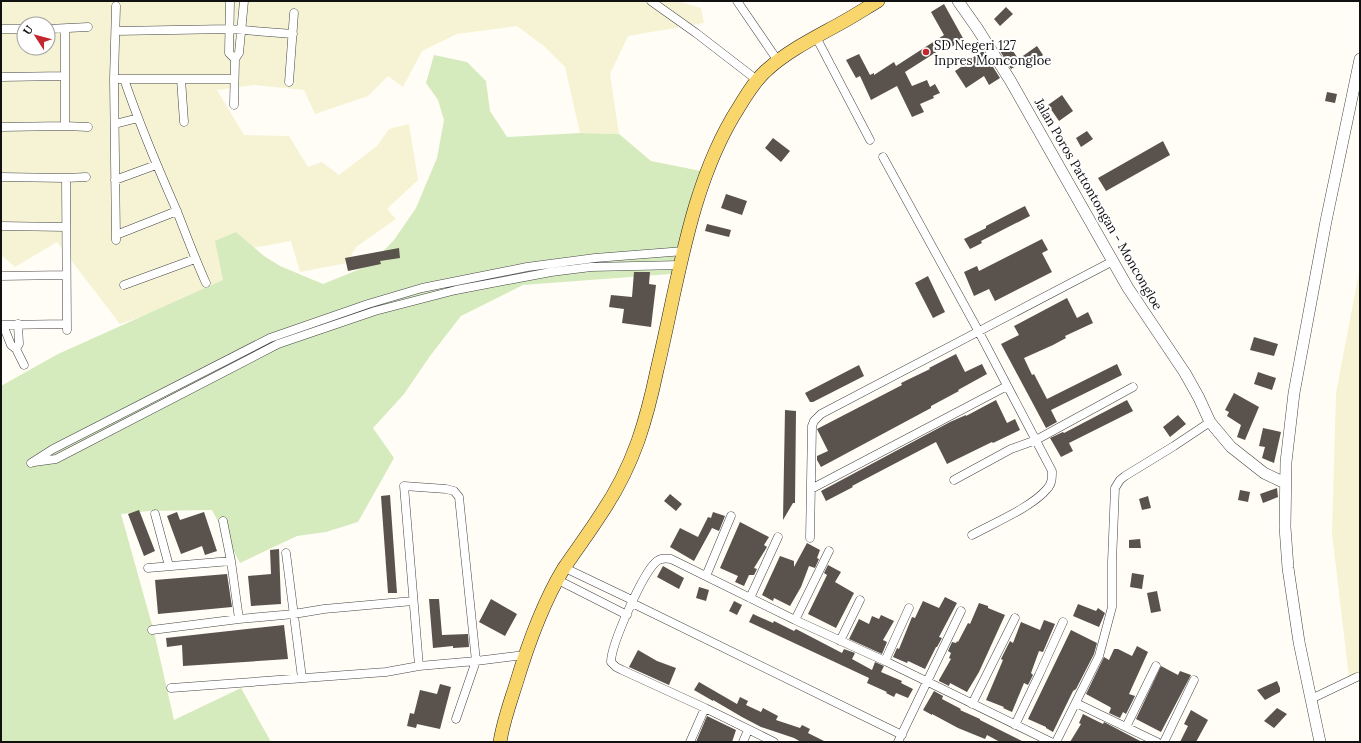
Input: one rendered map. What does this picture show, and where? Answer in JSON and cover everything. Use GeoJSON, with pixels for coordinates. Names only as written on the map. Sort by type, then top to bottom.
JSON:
{"type":"FeatureCollection","features":[{"type":"Feature","properties":{"kind":"main road"},"geometry":{"type":"LineString","coordinates":[[500,742],[503,726],[524,655],[541,615],[565,568],[609,502],[638,441],[655,382],[695,207],[710,161],[720,141],[738,107],[757,80],[778,61],[878,1]]}},
{"type":"Feature","properties":{"kind":"street"},"geometry":{"type":"LineString","coordinates":[[230,1],[229,53],[235,59]]}},
{"type":"Feature","properties":{"kind":"street"},"geometry":{"type":"LineString","coordinates":[[234,105],[235,59],[239,53],[244,1]]}},
{"type":"Feature","properties":{"kind":"street"},"geometry":{"type":"LineString","coordinates":[[651,1],[696,33],[757,80]]}},
{"type":"Feature","properties":{"kind":"street"},"geometry":{"type":"LineString","coordinates":[[737,1],[778,61]]}},
{"type":"Feature","properties":{"kind":"street","name":"Jalan Poros Pattontongan - Moncongloe"},"geometry":{"type":"LineString","coordinates":[[958,1],[1010,80],[1128,288],[1185,373],[1210,422],[1231,447],[1264,473],[1285,483]]}},
{"type":"Feature","properties":{"kind":"street"},"geometry":{"type":"LineString","coordinates":[[116,6],[114,79],[116,237],[176,211]]}},
{"type":"Feature","properties":{"kind":"street"},"geometry":{"type":"LineString","coordinates":[[289,82],[294,13]]}},
{"type":"Feature","properties":{"kind":"street"},"geometry":{"type":"LineString","coordinates":[[56,29],[88,27]]}},
{"type":"Feature","properties":{"kind":"street"},"geometry":{"type":"LineString","coordinates":[[1,29],[16,29]]}},
{"type":"Feature","properties":{"kind":"street"},"geometry":{"type":"LineString","coordinates":[[65,29],[65,126]]}},
{"type":"Feature","properties":{"kind":"street"},"geometry":{"type":"LineString","coordinates":[[116,31],[241,29],[292,34]]}},
{"type":"Feature","properties":{"kind":"street"},"geometry":{"type":"LineString","coordinates":[[816,37],[870,140]]}},
{"type":"Feature","properties":{"kind":"street"},"geometry":{"type":"LineString","coordinates":[[1320,742],[1299,642],[1288,568],[1285,483],[1286,462],[1294,393],[1326,221],[1360,59]]}},
{"type":"Feature","properties":{"kind":"street"},"geometry":{"type":"LineString","coordinates":[[1,77],[65,76]]}},
{"type":"Feature","properties":{"kind":"street"},"geometry":{"type":"LineString","coordinates":[[114,79],[234,79]]}},
{"type":"Feature","properties":{"kind":"street"},"geometry":{"type":"LineString","coordinates":[[124,79],[156,165],[206,283]]}},
{"type":"Feature","properties":{"kind":"street"},"geometry":{"type":"LineString","coordinates":[[181,79],[184,122]]}},
{"type":"Feature","properties":{"kind":"street"},"geometry":{"type":"LineString","coordinates":[[115,124],[138,118]]}},
{"type":"Feature","properties":{"kind":"street"},"geometry":{"type":"LineString","coordinates":[[1,127],[88,127]]}},
{"type":"Feature","properties":{"kind":"street"},"geometry":{"type":"LineString","coordinates":[[883,157],[979,332],[1052,471],[1052,480],[1048,489],[1031,503],[972,535]]}},
{"type":"Feature","properties":{"kind":"street"},"geometry":{"type":"LineString","coordinates":[[115,180],[156,165]]}},
{"type":"Feature","properties":{"kind":"street"},"geometry":{"type":"LineString","coordinates":[[1,177],[86,177]]}},
{"type":"Feature","properties":{"kind":"street"},"geometry":{"type":"LineString","coordinates":[[24,365],[16,349],[11,346],[2,325],[18,324],[66,327],[66,178]]}},
{"type":"Feature","properties":{"kind":"street"},"geometry":{"type":"LineString","coordinates":[[1,226],[66,227]]}},
{"type":"Feature","properties":{"kind":"street"},"geometry":{"type":"LineString","coordinates":[[681,265],[605,266],[551,272],[456,290],[375,311],[278,344],[56,459],[31,463],[52,449],[270,338],[368,304],[422,288],[527,267],[595,258],[684,251]]}},
{"type":"Feature","properties":{"kind":"street"},"geometry":{"type":"LineString","coordinates":[[124,285],[195,258]]}},
{"type":"Feature","properties":{"kind":"street"},"geometry":{"type":"LineString","coordinates":[[810,538],[812,426],[814,421],[821,414],[1113,261]]}},
{"type":"Feature","properties":{"kind":"street"},"geometry":{"type":"LineString","coordinates":[[1,276],[66,275]]}},
{"type":"Feature","properties":{"kind":"street"},"geometry":{"type":"LineString","coordinates":[[16,349],[19,344],[18,324]]}},
{"type":"Feature","properties":{"kind":"street"},"geometry":{"type":"LineString","coordinates":[[811,489],[1007,386]]}},
{"type":"Feature","properties":{"kind":"street"},"geometry":{"type":"LineString","coordinates":[[954,480],[1011,449],[1036,440],[1133,386]]}},
{"type":"Feature","properties":{"kind":"street"},"geometry":{"type":"LineString","coordinates":[[1056,742],[1099,656],[1112,607],[1115,488],[1120,480],[1125,476],[1210,422]]}},
{"type":"Feature","properties":{"kind":"street"},"geometry":{"type":"LineString","coordinates":[[419,666],[404,486],[446,489],[454,491],[459,497],[476,661],[456,719]]}},
{"type":"Feature","properties":{"kind":"street"},"geometry":{"type":"LineString","coordinates":[[155,514],[169,566]]}},
{"type":"Feature","properties":{"kind":"street"},"geometry":{"type":"LineString","coordinates":[[706,576],[732,516]]}},
{"type":"Feature","properties":{"kind":"street"},"geometry":{"type":"LineString","coordinates":[[223,521],[231,561],[239,619]]}},
{"type":"Feature","properties":{"kind":"street"},"geometry":{"type":"LineString","coordinates":[[750,598],[778,537]]}},
{"type":"Feature","properties":{"kind":"street"},"geometry":{"type":"LineString","coordinates":[[795,620],[829,550]]}},
{"type":"Feature","properties":{"kind":"street"},"geometry":{"type":"LineString","coordinates":[[286,553],[302,678]]}},
{"type":"Feature","properties":{"kind":"street"},"geometry":{"type":"LineString","coordinates":[[774,742],[622,670],[612,662],[613,650],[632,601],[652,565],[662,558],[671,559],[1051,742]]}},
{"type":"Feature","properties":{"kind":"street"},"geometry":{"type":"LineString","coordinates":[[148,568],[231,561]]}},
{"type":"Feature","properties":{"kind":"street"},"geometry":{"type":"LineString","coordinates":[[565,568],[900,738],[961,611]]}},
{"type":"Feature","properties":{"kind":"street"},"geometry":{"type":"LineString","coordinates":[[558,580],[627,615]]}},
{"type":"Feature","properties":{"kind":"street"},"geometry":{"type":"LineString","coordinates":[[840,641],[860,600]]}},
{"type":"Feature","properties":{"kind":"street"},"geometry":{"type":"LineString","coordinates":[[152,630],[294,614],[324,609],[413,601]]}},
{"type":"Feature","properties":{"kind":"street"},"geometry":{"type":"LineString","coordinates":[[885,661],[909,608]]}},
{"type":"Feature","properties":{"kind":"street"},"geometry":{"type":"LineString","coordinates":[[972,704],[1014,618]]}},
{"type":"Feature","properties":{"kind":"street"},"geometry":{"type":"LineString","coordinates":[[1015,725],[1063,622]]}},
{"type":"Feature","properties":{"kind":"street"},"geometry":{"type":"LineString","coordinates":[[171,688],[386,672],[419,666],[524,655]]}},
{"type":"Feature","properties":{"kind":"street"},"geometry":{"type":"LineString","coordinates":[[1126,727],[1156,666]]}},
{"type":"Feature","properties":{"kind":"street"},"geometry":{"type":"LineString","coordinates":[[1311,699],[1358,677]]}},
{"type":"Feature","properties":{"kind":"street"},"geometry":{"type":"LineString","coordinates":[[1164,742],[1194,680]]}},
{"type":"Feature","properties":{"kind":"street"},"geometry":{"type":"LineString","coordinates":[[1076,703],[1157,742]]}},
{"type":"Feature","properties":{"kind":"street"},"geometry":{"type":"LineString","coordinates":[[690,742],[705,708]]}},
{"type":"Feature","properties":{"kind":"street"},"geometry":{"type":"LineString","coordinates":[[743,742],[748,730]]}},
{"type":"Feature","properties":{"kind":"shaded area"},"geometry":{"type":"Polygon","coordinates":[[[1,1],[677,1],[701,8],[704,23],[628,36],[610,74],[619,134],[580,133],[565,67],[545,47],[517,26],[457,34],[422,51],[403,87],[388,76],[368,96],[315,114],[304,90],[254,85],[217,90],[244,135],[289,136],[308,167],[322,162],[339,175],[377,146],[389,129],[409,124],[418,180],[387,209],[396,219],[356,247],[347,263],[300,272],[291,241],[224,253],[236,284],[120,324],[57,242],[15,267],[1,255],[1,1]]]}},
{"type":"Feature","properties":{"kind":"shaded area"},"geometry":{"type":"Polygon","coordinates":[[[1360,267],[1360,672],[1349,678],[1332,533],[1336,393],[1360,267]]]}},
{"type":"Feature","properties":{"kind":"green space"},"geometry":{"type":"Polygon","coordinates":[[[434,55],[467,62],[486,81],[490,111],[507,137],[580,133],[619,134],[651,161],[706,172],[684,273],[523,285],[461,316],[430,356],[404,394],[373,428],[394,458],[358,522],[326,532],[297,536],[240,563],[212,510],[148,511],[121,514],[154,632],[174,720],[241,688],[271,742],[1,742],[1,386],[58,354],[223,280],[215,241],[236,232],[264,256],[280,266],[323,284],[370,265],[394,240],[416,208],[437,158],[444,120],[438,100],[426,83],[434,55]]]}},
{"type":"Feature","properties":{"kind":"building"},"geometry":{"type":"Polygon","coordinates":[[[944,4],[964,40],[951,47],[949,44],[905,72],[912,86],[927,80],[930,87],[935,84],[940,93],[933,96],[934,98],[920,104],[924,112],[912,117],[897,86],[871,100],[860,76],[856,78],[846,60],[859,54],[870,75],[874,73],[874,75],[894,62],[896,66],[944,35],[931,12],[944,4]]]}},
{"type":"Feature","properties":{"kind":"building"},"geometry":{"type":"Polygon","coordinates":[[[1006,7],[1013,14],[1000,26],[994,19],[1006,7]]]}},
{"type":"Feature","properties":{"kind":"building"},"geometry":{"type":"Polygon","coordinates":[[[1009,45],[1021,63],[1011,69],[1000,51],[1009,45]]]}},
{"type":"Feature","properties":{"kind":"building"},"geometry":{"type":"Polygon","coordinates":[[[1037,46],[1043,55],[1027,68],[1020,58],[1037,46]]]}},
{"type":"Feature","properties":{"kind":"building"},"geometry":{"type":"Polygon","coordinates":[[[983,51],[1000,78],[989,85],[984,76],[966,88],[955,71],[983,51]]]}},
{"type":"Feature","properties":{"kind":"building"},"geometry":{"type":"Polygon","coordinates":[[[1327,92],[1337,94],[1335,103],[1325,101],[1327,92]]]}},
{"type":"Feature","properties":{"kind":"building"},"geometry":{"type":"Polygon","coordinates":[[[1062,95],[1073,111],[1059,121],[1048,105],[1062,95]]]}},
{"type":"Feature","properties":{"kind":"building"},"geometry":{"type":"Polygon","coordinates":[[[1087,131],[1093,139],[1081,147],[1076,138],[1087,131]]]}},
{"type":"Feature","properties":{"kind":"building"},"geometry":{"type":"Polygon","coordinates":[[[773,138],[790,151],[781,162],[765,148],[773,138]]]}},
{"type":"Feature","properties":{"kind":"building"},"geometry":{"type":"Polygon","coordinates":[[[1163,141],[1170,155],[1106,191],[1098,178],[1163,141]]]}},
{"type":"Feature","properties":{"kind":"building"},"geometry":{"type":"Polygon","coordinates":[[[726,194],[747,201],[742,215],[721,208],[726,194]]]}},
{"type":"Feature","properties":{"kind":"building"},"geometry":{"type":"Polygon","coordinates":[[[1025,206],[1030,216],[981,241],[982,243],[970,249],[964,239],[1025,206]]]}},
{"type":"Feature","properties":{"kind":"building"},"geometry":{"type":"Polygon","coordinates":[[[707,224],[731,230],[729,237],[705,231],[707,224]]]}},
{"type":"Feature","properties":{"kind":"building"},"geometry":{"type":"Polygon","coordinates":[[[1042,239],[1048,250],[1042,253],[1052,272],[995,301],[989,289],[974,296],[964,272],[977,266],[979,271],[1042,239]]]}},
{"type":"Feature","properties":{"kind":"building"},"geometry":{"type":"Polygon","coordinates":[[[399,248],[400,258],[380,261],[381,264],[348,271],[345,258],[399,248]]]}},
{"type":"Feature","properties":{"kind":"building"},"geometry":{"type":"Polygon","coordinates":[[[634,272],[650,272],[649,284],[656,285],[651,327],[622,323],[624,309],[609,307],[611,295],[632,297],[634,272]]]}},
{"type":"Feature","properties":{"kind":"building"},"geometry":{"type":"Polygon","coordinates":[[[928,276],[945,312],[933,318],[915,283],[928,276]]]}},
{"type":"Feature","properties":{"kind":"building"},"geometry":{"type":"Polygon","coordinates":[[[1067,298],[1077,318],[1088,312],[1093,323],[1065,336],[1066,338],[1053,345],[1024,358],[1032,375],[1034,374],[1047,399],[1117,364],[1122,375],[1051,410],[1057,422],[1046,428],[1001,344],[1019,335],[1014,326],[1067,298]]]}},
{"type":"Feature","properties":{"kind":"building"},"geometry":{"type":"Polygon","coordinates":[[[1254,337],[1278,344],[1274,356],[1250,350],[1254,337]]]}},
{"type":"Feature","properties":{"kind":"building"},"geometry":{"type":"Polygon","coordinates":[[[956,354],[965,372],[982,364],[987,374],[931,406],[931,408],[821,467],[817,460],[817,456],[828,451],[817,429],[902,385],[901,383],[956,354]]]}},
{"type":"Feature","properties":{"kind":"building"},"geometry":{"type":"Polygon","coordinates":[[[859,365],[864,376],[813,402],[810,402],[805,393],[859,365]]]}},
{"type":"Feature","properties":{"kind":"building"},"geometry":{"type":"Polygon","coordinates":[[[1258,372],[1276,378],[1272,390],[1254,384],[1258,372]]]}},
{"type":"Feature","properties":{"kind":"building"},"geometry":{"type":"Polygon","coordinates":[[[1234,393],[1259,407],[1245,440],[1237,437],[1241,425],[1227,416],[1229,412],[1225,410],[1234,393]]]}},
{"type":"Feature","properties":{"kind":"building"},"geometry":{"type":"Polygon","coordinates":[[[996,400],[1007,423],[1015,419],[1020,430],[947,464],[936,442],[826,501],[821,491],[950,422],[966,416],[996,400]]]}},
{"type":"Feature","properties":{"kind":"building"},"geometry":{"type":"Polygon","coordinates":[[[1127,400],[1133,411],[1069,443],[1073,451],[1061,457],[1050,438],[1063,432],[1064,433],[1127,400]]]}},
{"type":"Feature","properties":{"kind":"building"},"geometry":{"type":"Polygon","coordinates":[[[785,410],[796,411],[795,503],[793,503],[783,520],[785,410]]]}},
{"type":"Feature","properties":{"kind":"building"},"geometry":{"type":"Polygon","coordinates":[[[1178,415],[1186,424],[1170,437],[1163,427],[1178,415]]]}},
{"type":"Feature","properties":{"kind":"building"},"geometry":{"type":"Polygon","coordinates":[[[1263,428],[1281,432],[1274,463],[1262,458],[1265,447],[1259,446],[1263,428]]]}},
{"type":"Feature","properties":{"kind":"building"},"geometry":{"type":"Polygon","coordinates":[[[1277,488],[1278,497],[1263,503],[1260,494],[1277,488]]]}},
{"type":"Feature","properties":{"kind":"building"},"geometry":{"type":"Polygon","coordinates":[[[1240,490],[1250,492],[1248,502],[1238,500],[1240,490]]]}},
{"type":"Feature","properties":{"kind":"building"},"geometry":{"type":"Polygon","coordinates":[[[670,494],[682,504],[676,511],[664,501],[670,494]]]}},
{"type":"Feature","properties":{"kind":"building"},"geometry":{"type":"Polygon","coordinates":[[[390,495],[397,593],[388,593],[381,496],[390,495]]]}},
{"type":"Feature","properties":{"kind":"building"},"geometry":{"type":"Polygon","coordinates":[[[1148,496],[1151,508],[1142,510],[1139,499],[1148,496]]]}},
{"type":"Feature","properties":{"kind":"building"},"geometry":{"type":"Polygon","coordinates":[[[139,510],[155,551],[144,556],[128,514],[139,510]]]}},
{"type":"Feature","properties":{"kind":"building"},"geometry":{"type":"Polygon","coordinates":[[[177,512],[180,520],[204,512],[217,551],[205,555],[202,546],[181,554],[167,516],[177,512]]]}},
{"type":"Feature","properties":{"kind":"building"},"geometry":{"type":"Polygon","coordinates":[[[713,512],[725,516],[719,531],[712,528],[694,561],[670,547],[680,528],[698,537],[708,517],[711,518],[713,512]]]}},
{"type":"Feature","properties":{"kind":"building"},"geometry":{"type":"Polygon","coordinates":[[[740,522],[769,537],[764,545],[767,547],[754,568],[757,569],[754,575],[749,575],[744,586],[735,582],[738,576],[720,568],[740,522]]]}},
{"type":"Feature","properties":{"kind":"building"},"geometry":{"type":"Polygon","coordinates":[[[1140,539],[1141,548],[1129,548],[1129,540],[1140,539]]]}},
{"type":"Feature","properties":{"kind":"building"},"geometry":{"type":"Polygon","coordinates":[[[807,543],[820,550],[817,558],[819,559],[815,568],[809,566],[801,587],[790,606],[774,598],[773,601],[762,595],[780,556],[794,561],[794,567],[807,543]]]}},
{"type":"Feature","properties":{"kind":"building"},"geometry":{"type":"Polygon","coordinates":[[[279,549],[281,604],[251,606],[248,576],[271,574],[270,550],[279,549]]]}},
{"type":"Feature","properties":{"kind":"building"},"geometry":{"type":"Polygon","coordinates":[[[828,565],[841,572],[835,582],[854,593],[836,628],[808,614],[827,575],[824,573],[828,565]]]}},
{"type":"Feature","properties":{"kind":"building"},"geometry":{"type":"Polygon","coordinates":[[[663,566],[684,578],[679,589],[657,577],[663,566]]]}},
{"type":"Feature","properties":{"kind":"building"},"geometry":{"type":"Polygon","coordinates":[[[1132,573],[1144,575],[1142,589],[1130,587],[1132,573]]]}},
{"type":"Feature","properties":{"kind":"building"},"geometry":{"type":"Polygon","coordinates":[[[227,574],[232,607],[158,614],[155,580],[227,574]]]}},
{"type":"Feature","properties":{"kind":"building"},"geometry":{"type":"Polygon","coordinates":[[[699,587],[709,590],[706,601],[696,598],[699,587]]]}},
{"type":"Feature","properties":{"kind":"building"},"geometry":{"type":"Polygon","coordinates":[[[1157,591],[1161,611],[1151,613],[1147,593],[1157,591]]]}},
{"type":"Feature","properties":{"kind":"building"},"geometry":{"type":"Polygon","coordinates":[[[945,597],[957,603],[939,637],[942,638],[925,669],[908,661],[907,663],[893,657],[897,648],[899,649],[912,617],[915,618],[923,601],[939,608],[945,597]]]}},
{"type":"Feature","properties":{"kind":"building"},"geometry":{"type":"Polygon","coordinates":[[[429,599],[439,599],[442,635],[468,634],[469,647],[453,648],[453,646],[433,648],[429,599]]]}},
{"type":"Feature","properties":{"kind":"building"},"geometry":{"type":"Polygon","coordinates":[[[491,599],[517,614],[505,636],[479,622],[491,599]]]}},
{"type":"Feature","properties":{"kind":"building"},"geometry":{"type":"Polygon","coordinates":[[[734,601],[742,605],[737,615],[729,611],[734,601]]]}},
{"type":"Feature","properties":{"kind":"building"},"geometry":{"type":"Polygon","coordinates":[[[979,603],[1005,615],[979,672],[967,692],[950,683],[949,686],[939,680],[951,659],[949,658],[951,653],[948,651],[952,642],[958,642],[968,623],[970,624],[979,603]]]}},
{"type":"Feature","properties":{"kind":"building"},"geometry":{"type":"Polygon","coordinates":[[[1078,604],[1096,611],[1098,608],[1105,613],[1099,627],[1073,616],[1078,604]]]}},
{"type":"Feature","properties":{"kind":"building"},"geometry":{"type":"Polygon","coordinates":[[[753,614],[773,623],[774,621],[794,631],[796,629],[842,653],[844,649],[855,653],[852,659],[872,670],[875,662],[884,666],[881,672],[902,681],[901,683],[913,689],[908,698],[896,693],[894,697],[886,693],[887,692],[867,683],[869,678],[749,622],[753,614]]]}},
{"type":"Feature","properties":{"kind":"building"},"geometry":{"type":"Polygon","coordinates":[[[881,615],[894,621],[883,640],[887,642],[882,654],[849,639],[859,619],[869,624],[872,616],[879,619],[881,615]]]}},
{"type":"Feature","properties":{"kind":"building"},"geometry":{"type":"Polygon","coordinates":[[[1044,620],[1055,624],[1043,652],[1039,651],[1031,673],[1033,675],[1028,685],[1024,683],[1012,712],[986,700],[1003,660],[1001,659],[1010,641],[1013,643],[1021,622],[1040,630],[1044,620]]]}},
{"type":"Feature","properties":{"kind":"building"},"geometry":{"type":"Polygon","coordinates":[[[284,625],[288,659],[183,666],[182,645],[167,647],[166,638],[284,625]]]}},
{"type":"Feature","properties":{"kind":"building"},"geometry":{"type":"Polygon","coordinates":[[[1071,630],[1097,643],[1094,654],[1076,689],[1073,691],[1053,732],[1046,727],[1028,719],[1071,630]]]}},
{"type":"Feature","properties":{"kind":"building"},"geometry":{"type":"Polygon","coordinates":[[[1137,646],[1148,652],[1129,694],[1135,696],[1126,714],[1123,712],[1120,718],[1109,713],[1110,707],[1086,694],[1104,657],[1109,660],[1114,649],[1118,649],[1132,656],[1137,646]]]}},
{"type":"Feature","properties":{"kind":"building"},"geometry":{"type":"Polygon","coordinates":[[[638,650],[657,661],[676,668],[669,685],[629,667],[638,650]]]}},
{"type":"Feature","properties":{"kind":"building"},"geometry":{"type":"Polygon","coordinates":[[[1161,666],[1178,675],[1180,671],[1191,675],[1161,732],[1136,719],[1161,666]]]}},
{"type":"Feature","properties":{"kind":"building"},"geometry":{"type":"Polygon","coordinates":[[[1277,681],[1280,692],[1265,700],[1257,690],[1277,681]]]}},
{"type":"Feature","properties":{"kind":"building"},"geometry":{"type":"Polygon","coordinates":[[[699,682],[737,704],[740,697],[748,701],[746,705],[761,712],[763,708],[778,716],[776,720],[800,728],[802,725],[810,729],[808,733],[826,742],[801,742],[794,738],[761,727],[694,690],[699,682]]]}},
{"type":"Feature","properties":{"kind":"building"},"geometry":{"type":"Polygon","coordinates":[[[440,684],[451,687],[440,729],[417,724],[416,728],[407,726],[410,713],[414,714],[420,690],[437,694],[440,684]]]}},
{"type":"Feature","properties":{"kind":"building"},"geometry":{"type":"Polygon","coordinates":[[[934,691],[943,696],[942,699],[961,709],[960,710],[1024,742],[1000,742],[987,735],[985,739],[958,728],[923,710],[934,691]]]}},
{"type":"Feature","properties":{"kind":"building"},"geometry":{"type":"Polygon","coordinates":[[[1277,708],[1287,714],[1274,728],[1264,721],[1277,708]]]}},
{"type":"Feature","properties":{"kind":"building"},"geometry":{"type":"Polygon","coordinates":[[[1191,710],[1208,720],[1196,742],[1180,742],[1188,726],[1184,724],[1191,710]]]}},
{"type":"Feature","properties":{"kind":"building"},"geometry":{"type":"Polygon","coordinates":[[[1083,714],[1103,724],[1104,722],[1142,742],[1070,742],[1081,724],[1079,723],[1083,714]]]}},
{"type":"Feature","properties":{"kind":"building"},"geometry":{"type":"Polygon","coordinates":[[[707,716],[736,730],[732,742],[696,742],[707,716]]]}},
{"type":"Feature","properties":{"kind":"place","name":"SD Negeri 127 Inpres Moncongloe"},"geometry":{"type":"Point","coordinates":[926,52]}}]}
